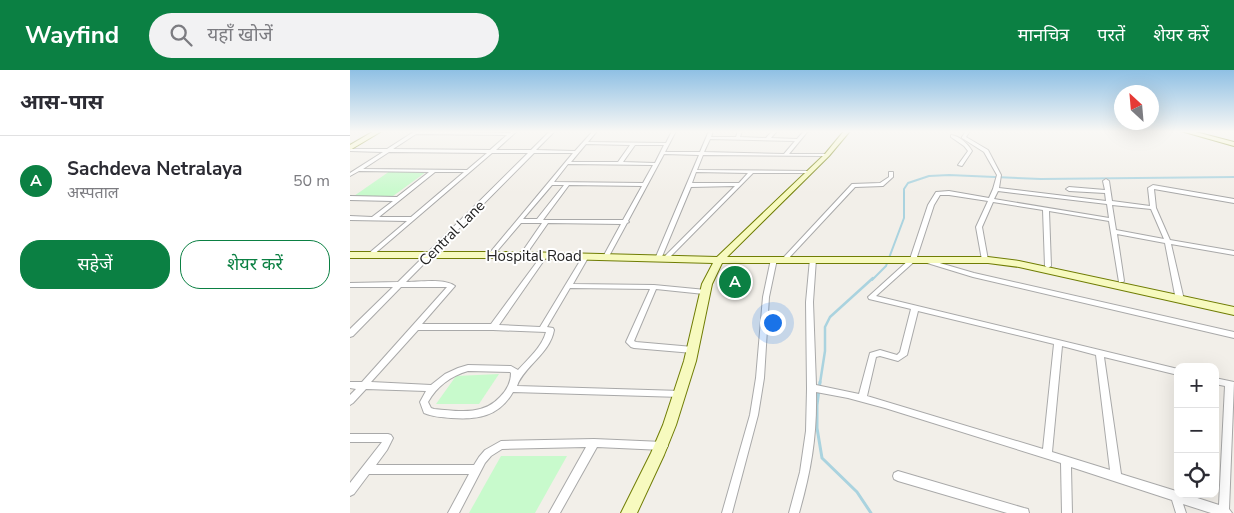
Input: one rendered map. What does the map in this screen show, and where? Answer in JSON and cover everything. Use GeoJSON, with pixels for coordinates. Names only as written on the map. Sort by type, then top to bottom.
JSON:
{"type":"FeatureCollection","features":[{"type":"Feature","properties":{"kind":"street"},"geometry":{"type":"LineString","coordinates":[[350,175],[386,152]]}},
{"type":"Feature","properties":{"kind":"street"},"geometry":{"type":"LineString","coordinates":[[457,152],[576,152]]}},
{"type":"Feature","properties":{"kind":"street"},"geometry":{"type":"LineString","coordinates":[[370,255],[491,152]]}},
{"type":"Feature","properties":{"kind":"street","name":"Central Lane"},"geometry":{"type":"LineString","coordinates":[[350,334],[533,152]]}},
{"type":"Feature","properties":{"kind":"street"},"geometry":{"type":"LineString","coordinates":[[490,256],[576,152]]}},
{"type":"Feature","properties":{"kind":"street"},"geometry":{"type":"LineString","coordinates":[[620,164],[628,152]]}},
{"type":"Feature","properties":{"kind":"street"},"geometry":{"type":"LineString","coordinates":[[629,513],[663,446],[681,394],[693,350],[709,275],[718,260],[830,152]]}},
{"type":"Feature","properties":{"kind":"street"},"geometry":{"type":"LineString","coordinates":[[960,165],[970,152]]}},
{"type":"Feature","properties":{"kind":"street"},"geometry":{"type":"LineString","coordinates":[[986,152],[999,176],[992,201],[979,227],[987,260]]}},
{"type":"Feature","properties":{"kind":"street"},"geometry":{"type":"LineString","coordinates":[[606,257],[662,153],[827,155]]}},
{"type":"Feature","properties":{"kind":"street"},"geometry":{"type":"LineString","coordinates":[[662,259],[701,153]]}},
{"type":"Feature","properties":{"kind":"street"},"geometry":{"type":"LineString","coordinates":[[567,163],[657,164]]}},
{"type":"Feature","properties":{"kind":"street"},"geometry":{"type":"LineString","coordinates":[[359,170],[468,171]]}},
{"type":"Feature","properties":{"kind":"street"},"geometry":{"type":"LineString","coordinates":[[696,170],[809,172]]}},
{"type":"Feature","properties":{"kind":"street"},"geometry":{"type":"LineString","coordinates":[[373,218],[433,171]]}},
{"type":"Feature","properties":{"kind":"street"},"geometry":{"type":"LineString","coordinates":[[662,259],[752,172]]}},
{"type":"Feature","properties":{"kind":"street"},"geometry":{"type":"LineString","coordinates":[[785,259],[854,186],[861,184],[881,186],[891,177],[891,173]]}},
{"type":"Feature","properties":{"kind":"street"},"geometry":{"type":"LineString","coordinates":[[1106,181],[1115,232],[1120,281]]}},
{"type":"Feature","properties":{"kind":"street"},"geometry":{"type":"LineString","coordinates":[[551,183],[645,185]]}},
{"type":"Feature","properties":{"kind":"street"},"geometry":{"type":"LineString","coordinates":[[539,221],[567,184]]}},
{"type":"Feature","properties":{"kind":"street"},"geometry":{"type":"LineString","coordinates":[[690,185],[740,184]]}},
{"type":"Feature","properties":{"kind":"street"},"geometry":{"type":"LineString","coordinates":[[1179,296],[1168,242],[1153,208],[1151,188],[1153,186],[1234,201]]}},
{"type":"Feature","properties":{"kind":"street"},"geometry":{"type":"LineString","coordinates":[[996,189],[1153,208]]}},
{"type":"Feature","properties":{"kind":"street"},"geometry":{"type":"LineString","coordinates":[[1069,189],[1108,192]]}},
{"type":"Feature","properties":{"kind":"street"},"geometry":{"type":"LineString","coordinates":[[1112,220],[944,193],[938,194],[931,205],[913,260],[871,297],[1174,371]]}},
{"type":"Feature","properties":{"kind":"street"},"geometry":{"type":"LineString","coordinates":[[350,198],[397,199]]}},
{"type":"Feature","properties":{"kind":"street"},"geometry":{"type":"LineString","coordinates":[[1046,210],[1048,266]]}},
{"type":"Feature","properties":{"kind":"street"},"geometry":{"type":"LineString","coordinates":[[350,218],[412,219]]}},
{"type":"Feature","properties":{"kind":"street"},"geometry":{"type":"LineString","coordinates":[[519,221],[626,222]]}},
{"type":"Feature","properties":{"kind":"street"},"geometry":{"type":"LineString","coordinates":[[523,255],[546,221]]}},
{"type":"Feature","properties":{"kind":"street"},"geometry":{"type":"LineString","coordinates":[[1115,232],[1234,253]]}},
{"type":"Feature","properties":{"kind":"street","name":"Hospital Road"},"geometry":{"type":"LineString","coordinates":[[350,255],[523,255],[718,260],[987,260]]}},
{"type":"Feature","properties":{"kind":"street"},"geometry":{"type":"LineString","coordinates":[[493,327],[544,256]]}},
{"type":"Feature","properties":{"kind":"street"},"geometry":{"type":"LineString","coordinates":[[542,329],[586,256]]}},
{"type":"Feature","properties":{"kind":"street"},"geometry":{"type":"LineString","coordinates":[[987,260],[1005,258],[1048,266],[1120,281],[1234,311]]}},
{"type":"Feature","properties":{"kind":"street"},"geometry":{"type":"LineString","coordinates":[[727,513],[754,415],[766,297],[774,259]]}},
{"type":"Feature","properties":{"kind":"street"},"geometry":{"type":"LineString","coordinates":[[794,513],[809,448],[813,388],[808,300],[813,259]]}},
{"type":"Feature","properties":{"kind":"street"},"geometry":{"type":"LineString","coordinates":[[913,260],[1234,335]]}},
{"type":"Feature","properties":{"kind":"street"},"geometry":{"type":"LineString","coordinates":[[987,260],[1019,264],[1234,306]]}},
{"type":"Feature","properties":{"kind":"street"},"geometry":{"type":"LineString","coordinates":[[350,285],[446,284],[452,286],[350,401]]}},
{"type":"Feature","properties":{"kind":"street"},"geometry":{"type":"LineString","coordinates":[[568,286],[654,287],[704,292]]}},
{"type":"Feature","properties":{"kind":"street"},"geometry":{"type":"LineString","coordinates":[[654,287],[630,342],[634,345],[693,350]]}},
{"type":"Feature","properties":{"kind":"street"},"geometry":{"type":"LineString","coordinates":[[862,398],[873,355],[880,353],[898,358],[904,353],[914,307]]}},
{"type":"Feature","properties":{"kind":"street"},"geometry":{"type":"LineString","coordinates":[[417,327],[493,327],[550,330],[549,336],[536,355],[516,378],[512,389],[501,405],[493,410],[476,415],[433,413],[427,410],[424,402],[432,388],[456,370],[468,368],[510,369],[515,371],[516,378]]}},
{"type":"Feature","properties":{"kind":"street"},"geometry":{"type":"LineString","coordinates":[[1048,455],[1058,343]]}},
{"type":"Feature","properties":{"kind":"street"},"geometry":{"type":"LineString","coordinates":[[1100,353],[1116,477]]}},
{"type":"Feature","properties":{"kind":"street"},"geometry":{"type":"LineString","coordinates":[[1182,498],[1226,512],[1231,384]]}},
{"type":"Feature","properties":{"kind":"street"},"geometry":{"type":"LineString","coordinates":[[350,385],[432,388]]}},
{"type":"Feature","properties":{"kind":"street"},"geometry":{"type":"LineString","coordinates":[[813,388],[833,390],[862,398],[1174,495]]}},
{"type":"Feature","properties":{"kind":"street"},"geometry":{"type":"LineString","coordinates":[[512,389],[681,394]]}},
{"type":"Feature","properties":{"kind":"street"},"geometry":{"type":"LineString","coordinates":[[350,438],[388,438],[388,442],[350,490]]}},
{"type":"Feature","properties":{"kind":"street"},"geometry":{"type":"LineString","coordinates":[[453,513],[488,452],[501,445],[594,443],[663,446]]}},
{"type":"Feature","properties":{"kind":"street"},"geometry":{"type":"LineString","coordinates":[[554,513],[594,443]]}},
{"type":"Feature","properties":{"kind":"street"},"geometry":{"type":"LineString","coordinates":[[1066,461],[1067,513]]}},
{"type":"Feature","properties":{"kind":"street"},"geometry":{"type":"LineString","coordinates":[[365,470],[477,469]]}},
{"type":"Feature","properties":{"kind":"street"},"geometry":{"type":"LineString","coordinates":[[898,476],[1024,513]]}},
{"type":"Feature","properties":{"kind":"street"},"geometry":{"type":"LineString","coordinates":[[1177,498],[1181,513]]}},
{"type":"Feature","properties":{"kind":"green space"},"geometry":{"type":"Polygon","coordinates":[[[390,171],[426,172],[393,196],[354,196],[390,171]]]}},
{"type":"Feature","properties":{"kind":"green space"},"geometry":{"type":"Polygon","coordinates":[[[499,374],[479,404],[436,404],[456,376],[499,374]]]}},
{"type":"Feature","properties":{"kind":"green space"},"geometry":{"type":"Polygon","coordinates":[[[501,456],[567,456],[535,513],[469,513],[501,456]]]}},
{"type":"Feature","properties":{"kind":"waterway"},"geometry":{"type":"LineString","coordinates":[[872,280],[886,266],[904,218],[904,189],[908,183],[929,176],[949,175],[1041,179],[1234,177]]}},
{"type":"Feature","properties":{"kind":"waterway"},"geometry":{"type":"LineString","coordinates":[[820,383],[825,351],[825,327],[830,317],[873,278]]}},
{"type":"Feature","properties":{"kind":"waterway"},"geometry":{"type":"LineString","coordinates":[[820,382],[817,428],[822,458],[857,492],[871,513]]}},
{"type":"Feature","properties":{"kind":"place","name":"Sachdeva Netralaya"},"geometry":{"type":"Point","coordinates":[735,282]}}]}
